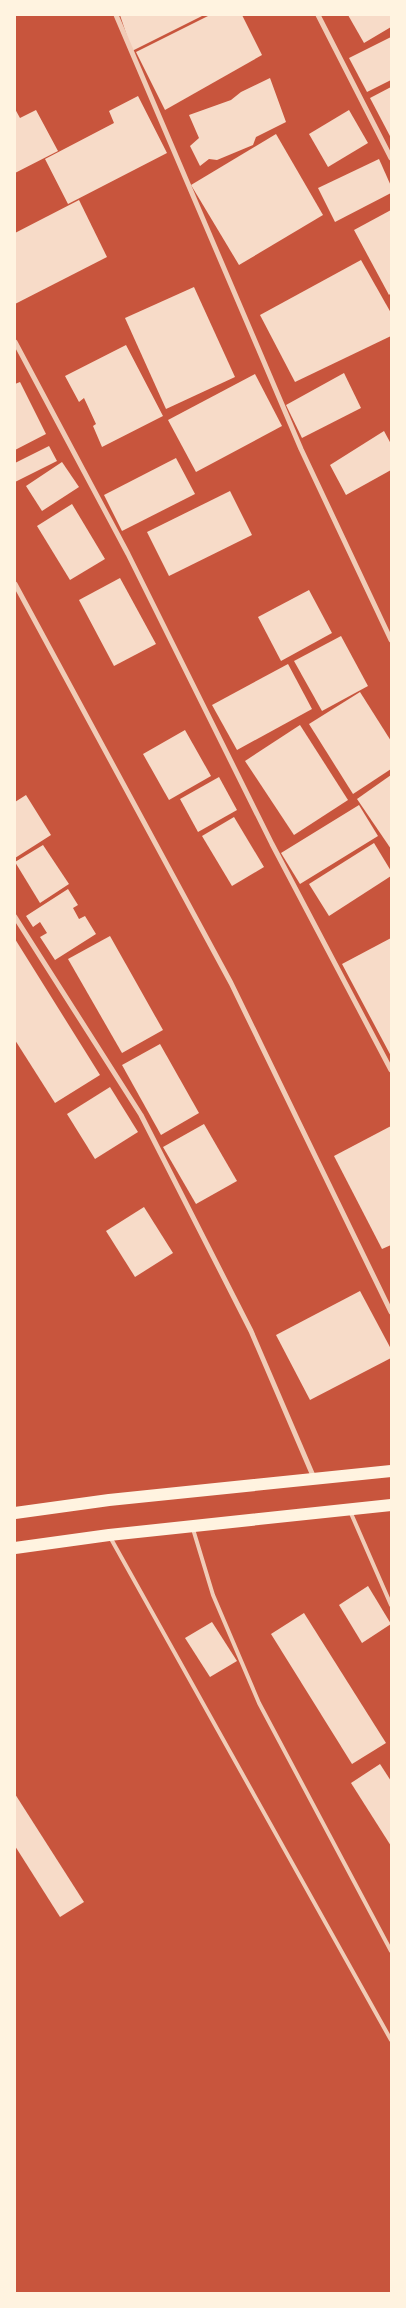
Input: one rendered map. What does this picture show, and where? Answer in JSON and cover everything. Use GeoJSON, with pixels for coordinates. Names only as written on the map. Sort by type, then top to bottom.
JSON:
{"type":"FeatureCollection","features":[{"type":"Feature","properties":{"kind":"main road"},"geometry":{"type":"LineString","coordinates":[[15,1513],[110,1500],[391,1471]]}},
{"type":"Feature","properties":{"kind":"main road"},"geometry":{"type":"LineString","coordinates":[[15,1548],[109,1535],[391,1505]]}},
{"type":"Feature","properties":{"kind":"street"},"geometry":{"type":"LineString","coordinates":[[116,15],[301,449],[391,640]]}},
{"type":"Feature","properties":{"kind":"street"},"geometry":{"type":"LineString","coordinates":[[318,15],[391,158]]}},
{"type":"Feature","properties":{"kind":"street"},"geometry":{"type":"LineString","coordinates":[[15,342],[128,554],[272,844],[391,1070]]}},
{"type":"Feature","properties":{"kind":"street"},"geometry":{"type":"LineString","coordinates":[[15,584],[231,983],[391,1312]]}},
{"type":"Feature","properties":{"kind":"street"},"geometry":{"type":"LineString","coordinates":[[15,917],[141,1116],[251,1331],[315,1478]]}},
{"type":"Feature","properties":{"kind":"lane"},"geometry":{"type":"LineString","coordinates":[[349,1509],[391,1605]]}},
{"type":"Feature","properties":{"kind":"lane"},"geometry":{"type":"LineString","coordinates":[[192,1527],[213,1595],[259,1703],[391,1951]]}},
{"type":"Feature","properties":{"kind":"lane"},"geometry":{"type":"LineString","coordinates":[[109,1535],[391,2040]]}},
{"type":"Feature","properties":{"kind":"building"},"geometry":{"type":"Polygon","coordinates":[[[120,15],[204,15],[132,51],[120,15]]]}},
{"type":"Feature","properties":{"kind":"building"},"geometry":{"type":"Polygon","coordinates":[[[210,15],[242,15],[262,55],[165,110],[136,52],[210,15]]]}},
{"type":"Feature","properties":{"kind":"building"},"geometry":{"type":"Polygon","coordinates":[[[348,15],[391,15],[391,27],[364,43],[348,15]]]}},
{"type":"Feature","properties":{"kind":"building"},"geometry":{"type":"Polygon","coordinates":[[[391,37],[391,80],[367,92],[349,58],[391,37]]]}},
{"type":"Feature","properties":{"kind":"building"},"geometry":{"type":"Polygon","coordinates":[[[270,78],[286,122],[256,137],[253,145],[217,160],[209,159],[200,166],[190,146],[199,138],[189,115],[231,100],[241,92],[270,78]]]}},
{"type":"Feature","properties":{"kind":"building"},"geometry":{"type":"Polygon","coordinates":[[[391,87],[391,138],[370,98],[391,87]]]}},
{"type":"Feature","properties":{"kind":"building"},"geometry":{"type":"Polygon","coordinates":[[[138,96],[167,153],[68,204],[45,159],[114,123],[109,111],[138,96]]]}},
{"type":"Feature","properties":{"kind":"building"},"geometry":{"type":"Polygon","coordinates":[[[15,109],[20,118],[36,110],[58,151],[15,173],[15,109]]]}},
{"type":"Feature","properties":{"kind":"building"},"geometry":{"type":"Polygon","coordinates":[[[349,110],[368,143],[328,167],[309,134],[349,110]]]}},
{"type":"Feature","properties":{"kind":"building"},"geometry":{"type":"Polygon","coordinates":[[[276,134],[323,215],[239,265],[191,185],[276,134]]]}},
{"type":"Feature","properties":{"kind":"building"},"geometry":{"type":"Polygon","coordinates":[[[379,159],[391,186],[391,193],[335,222],[318,188],[379,159]]]}},
{"type":"Feature","properties":{"kind":"building"},"geometry":{"type":"Polygon","coordinates":[[[79,200],[107,257],[15,304],[15,233],[79,200]]]}},
{"type":"Feature","properties":{"kind":"building"},"geometry":{"type":"Polygon","coordinates":[[[391,210],[391,293],[389,295],[354,230],[391,210]]]}},
{"type":"Feature","properties":{"kind":"building"},"geometry":{"type":"Polygon","coordinates":[[[361,260],[391,313],[391,336],[295,382],[260,315],[361,260]]]}},
{"type":"Feature","properties":{"kind":"building"},"geometry":{"type":"Polygon","coordinates":[[[194,287],[235,377],[166,409],[125,318],[194,287]]]}},
{"type":"Feature","properties":{"kind":"building"},"geometry":{"type":"Polygon","coordinates":[[[126,345],[163,416],[102,447],[93,426],[96,424],[84,398],[79,402],[65,376],[126,345]]]}},
{"type":"Feature","properties":{"kind":"building"},"geometry":{"type":"Polygon","coordinates":[[[344,373],[361,408],[302,438],[286,405],[344,373]]]}},
{"type":"Feature","properties":{"kind":"building"},"geometry":{"type":"Polygon","coordinates":[[[255,374],[282,426],[196,472],[168,420],[255,374]]]}},
{"type":"Feature","properties":{"kind":"building"},"geometry":{"type":"Polygon","coordinates":[[[20,382],[46,434],[15,450],[15,384],[20,382]]]}},
{"type":"Feature","properties":{"kind":"building"},"geometry":{"type":"Polygon","coordinates":[[[384,431],[391,444],[391,470],[346,495],[330,465],[384,431]]]}},
{"type":"Feature","properties":{"kind":"building"},"geometry":{"type":"Polygon","coordinates":[[[49,446],[57,461],[15,482],[15,463],[49,446]]]}},
{"type":"Feature","properties":{"kind":"building"},"geometry":{"type":"Polygon","coordinates":[[[176,458],[195,494],[122,531],[104,495],[176,458]]]}},
{"type":"Feature","properties":{"kind":"building"},"geometry":{"type":"Polygon","coordinates":[[[62,462],[79,487],[42,511],[26,486],[62,462]]]}},
{"type":"Feature","properties":{"kind":"building"},"geometry":{"type":"Polygon","coordinates":[[[230,491],[252,535],[169,576],[147,532],[230,491]]]}},
{"type":"Feature","properties":{"kind":"building"},"geometry":{"type":"Polygon","coordinates":[[[72,504],[105,559],[70,580],[37,526],[72,504]]]}},
{"type":"Feature","properties":{"kind":"building"},"geometry":{"type":"Polygon","coordinates":[[[120,578],[156,644],[114,666],[79,600],[120,578]]]}},
{"type":"Feature","properties":{"kind":"building"},"geometry":{"type":"Polygon","coordinates":[[[309,590],[332,633],[281,661],[258,617],[309,590]]]}},
{"type":"Feature","properties":{"kind":"building"},"geometry":{"type":"Polygon","coordinates":[[[341,636],[368,686],[322,711],[294,661],[341,636]]]}},
{"type":"Feature","properties":{"kind":"building"},"geometry":{"type":"Polygon","coordinates":[[[288,664],[312,709],[237,750],[212,705],[288,664]]]}},
{"type":"Feature","properties":{"kind":"building"},"geometry":{"type":"Polygon","coordinates":[[[360,692],[391,741],[391,769],[353,794],[309,724],[360,692]]]}},
{"type":"Feature","properties":{"kind":"building"},"geometry":{"type":"Polygon","coordinates":[[[300,725],[348,800],[294,835],[245,761],[300,725]]]}},
{"type":"Feature","properties":{"kind":"building"},"geometry":{"type":"Polygon","coordinates":[[[185,730],[211,776],[169,800],[143,754],[185,730]]]}},
{"type":"Feature","properties":{"kind":"building"},"geometry":{"type":"Polygon","coordinates":[[[391,775],[391,849],[357,799],[391,775]]]}},
{"type":"Feature","properties":{"kind":"building"},"geometry":{"type":"Polygon","coordinates":[[[219,777],[237,810],[198,832],[180,799],[219,777]]]}},
{"type":"Feature","properties":{"kind":"building"},"geometry":{"type":"Polygon","coordinates":[[[26,795],[51,835],[15,858],[15,802],[26,795]]]}},
{"type":"Feature","properties":{"kind":"building"},"geometry":{"type":"Polygon","coordinates":[[[359,805],[378,836],[300,884],[281,853],[359,805]]]}},
{"type":"Feature","properties":{"kind":"building"},"geometry":{"type":"Polygon","coordinates":[[[234,817],[264,867],[232,886],[202,836],[234,817]]]}},
{"type":"Feature","properties":{"kind":"building"},"geometry":{"type":"Polygon","coordinates":[[[374,843],[391,871],[391,876],[329,916],[309,884],[374,843]]]}},
{"type":"Feature","properties":{"kind":"building"},"geometry":{"type":"Polygon","coordinates":[[[43,845],[69,884],[40,903],[15,862],[43,845]]]}},
{"type":"Feature","properties":{"kind":"building"},"geometry":{"type":"Polygon","coordinates":[[[68,889],[78,905],[73,908],[79,919],[85,916],[96,934],[55,960],[40,937],[47,933],[40,922],[33,927],[26,916],[68,889]]]}},
{"type":"Feature","properties":{"kind":"building"},"geometry":{"type":"Polygon","coordinates":[[[110,936],[163,1030],[122,1053],[68,959],[110,936]]]}},
{"type":"Feature","properties":{"kind":"building"},"geometry":{"type":"Polygon","coordinates":[[[391,938],[391,1056],[342,964],[391,938]]]}},
{"type":"Feature","properties":{"kind":"building"},"geometry":{"type":"Polygon","coordinates":[[[15,939],[100,1075],[55,1103],[15,1040],[15,939]]]}},
{"type":"Feature","properties":{"kind":"building"},"geometry":{"type":"Polygon","coordinates":[[[160,1044],[199,1113],[161,1135],[122,1065],[160,1044]]]}},
{"type":"Feature","properties":{"kind":"building"},"geometry":{"type":"Polygon","coordinates":[[[110,1087],[138,1132],[95,1159],[67,1114],[110,1087]]]}},
{"type":"Feature","properties":{"kind":"building"},"geometry":{"type":"Polygon","coordinates":[[[204,1124],[237,1181],[196,1204],[163,1147],[204,1124]]]}},
{"type":"Feature","properties":{"kind":"building"},"geometry":{"type":"Polygon","coordinates":[[[391,1126],[391,1245],[382,1249],[334,1156],[391,1126]]]}},
{"type":"Feature","properties":{"kind":"building"},"geometry":{"type":"Polygon","coordinates":[[[144,1207],[173,1253],[135,1277],[106,1231],[144,1207]]]}},
{"type":"Feature","properties":{"kind":"building"},"geometry":{"type":"Polygon","coordinates":[[[360,1291],[391,1349],[391,1358],[310,1400],[276,1335],[360,1291]]]}},
{"type":"Feature","properties":{"kind":"building"},"geometry":{"type":"Polygon","coordinates":[[[368,1586],[391,1624],[362,1643],[339,1605],[368,1586]]]}},
{"type":"Feature","properties":{"kind":"building"},"geometry":{"type":"Polygon","coordinates":[[[304,1613],[386,1743],[352,1764],[271,1634],[304,1613]]]}},
{"type":"Feature","properties":{"kind":"building"},"geometry":{"type":"Polygon","coordinates":[[[212,1622],[237,1661],[210,1677],[185,1638],[212,1622]]]}},
{"type":"Feature","properties":{"kind":"building"},"geometry":{"type":"Polygon","coordinates":[[[380,1764],[391,1781],[391,1846],[351,1783],[380,1764]]]}},
{"type":"Feature","properties":{"kind":"building"},"geometry":{"type":"Polygon","coordinates":[[[15,1794],[84,1902],[60,1917],[15,1846],[15,1794]]]}}]}
